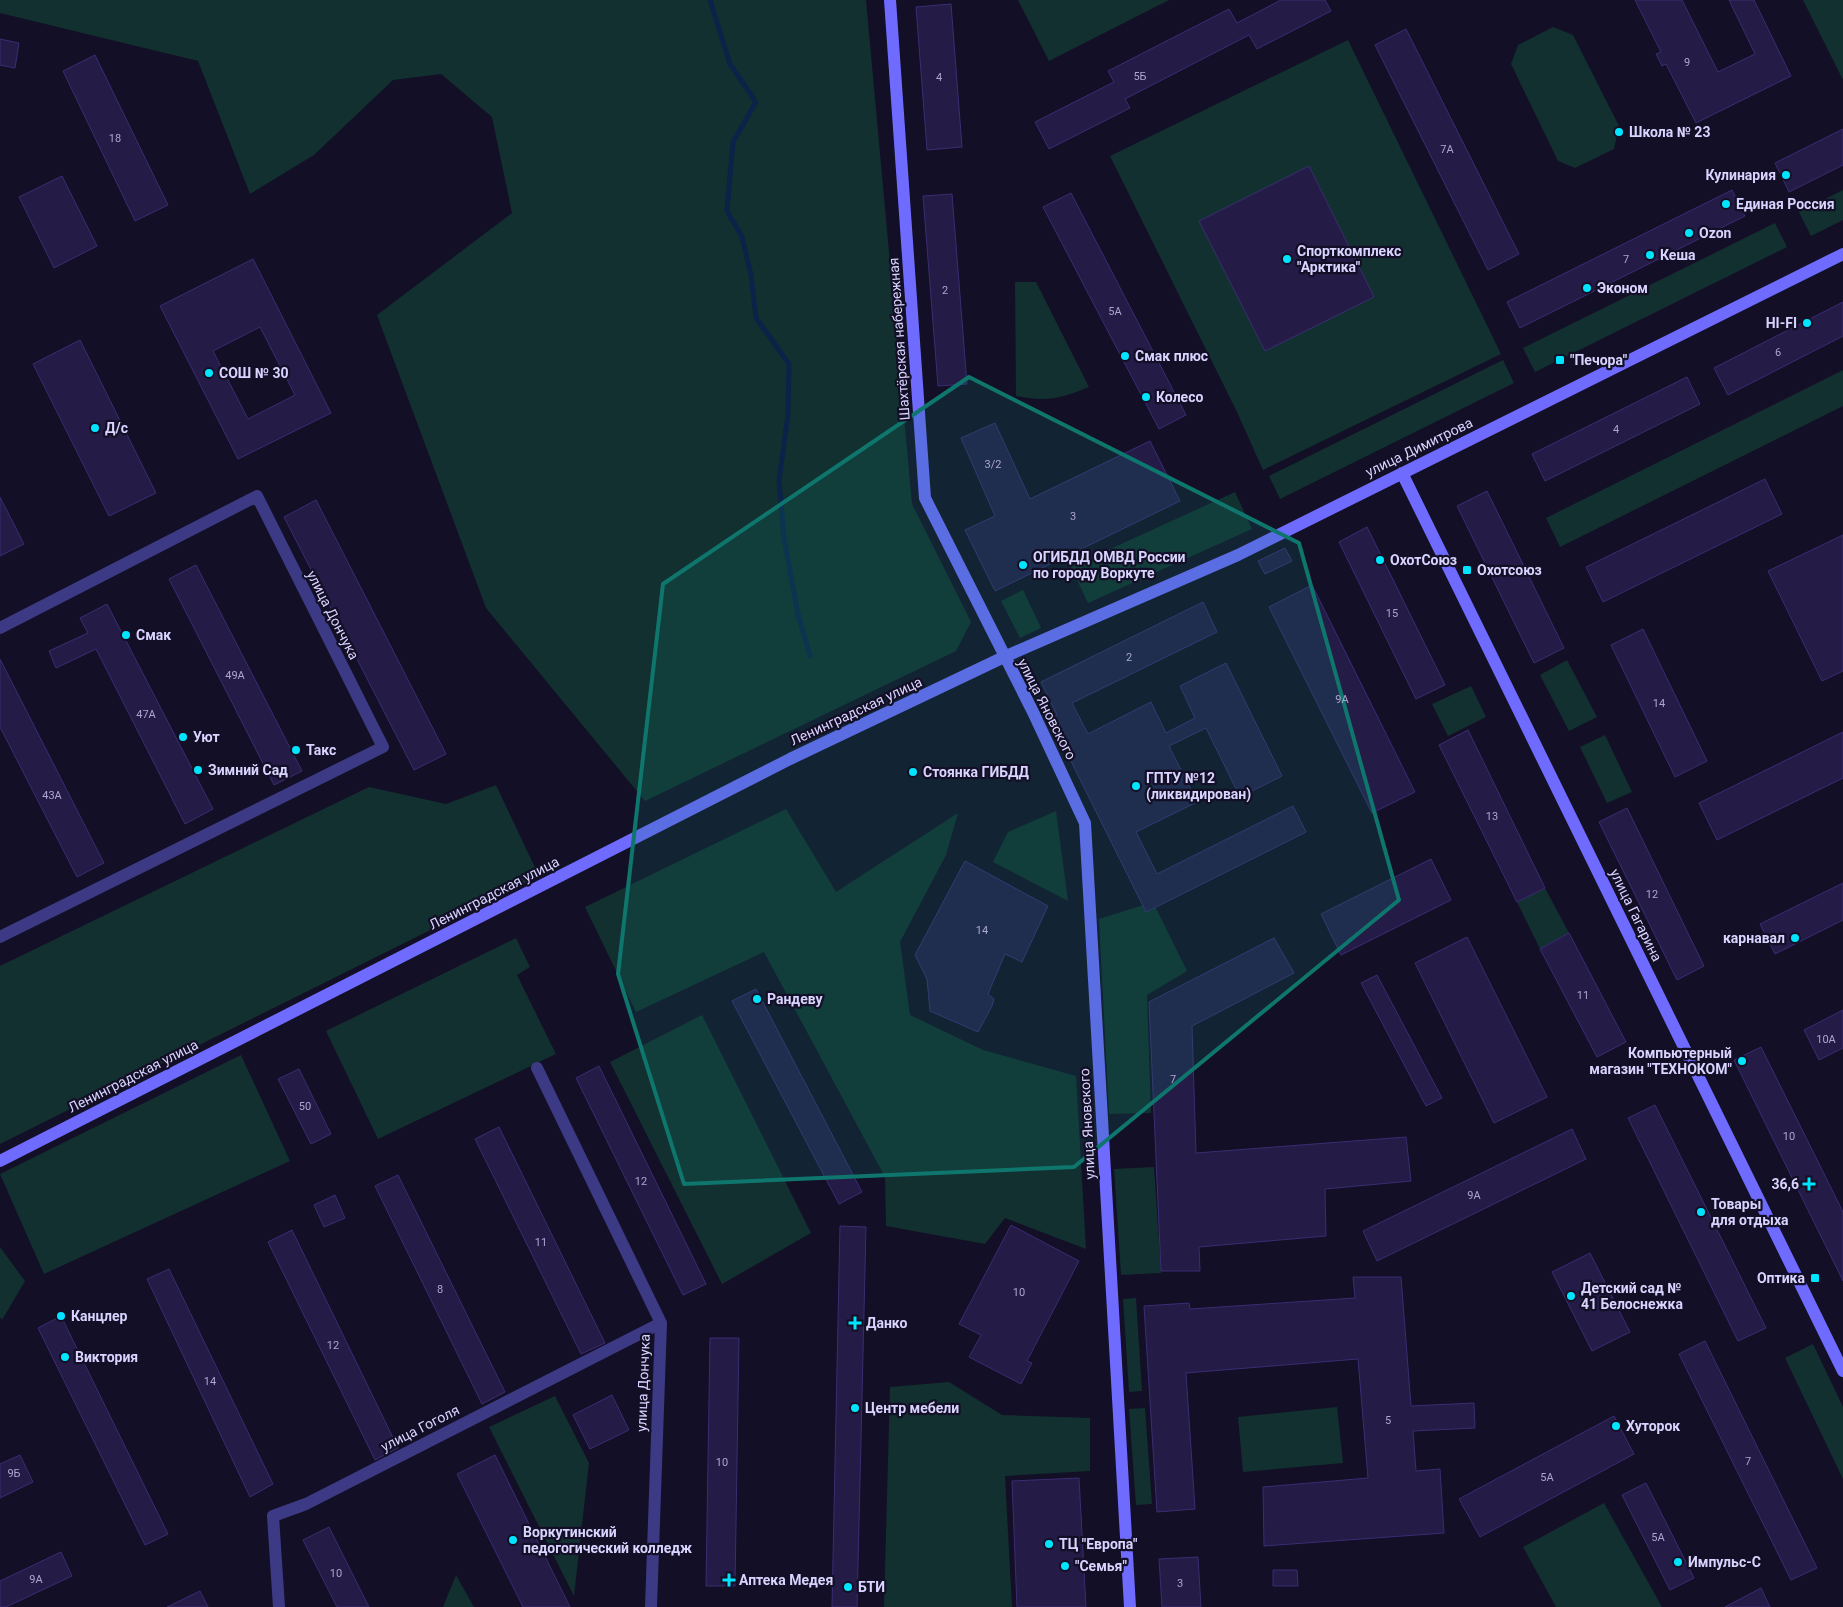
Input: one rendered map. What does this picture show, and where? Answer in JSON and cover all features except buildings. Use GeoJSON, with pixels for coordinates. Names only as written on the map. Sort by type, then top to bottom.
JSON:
{"type":"FeatureCollection","features":[{"type":"Feature","properties":{"kind":"street","name":"Шахтёрская набережная"},"geometry":{"type":"LineString","coordinates":[[890,0],[925,498],[1004,658]]}},
{"type":"Feature","properties":{"kind":"street","name":"улица Димитрова"},"geometry":{"type":"LineString","coordinates":[[1004,658],[1238,555],[1843,254]]}},
{"type":"Feature","properties":{"kind":"street","name":"улица Гагарина"},"geometry":{"type":"LineString","coordinates":[[1402,472],[1843,1371]]}},
{"type":"Feature","properties":{"kind":"street","name":"улица Дончука"},"geometry":{"type":"LineString","coordinates":[[0,628],[257,496],[383,747],[0,936]]}},
{"type":"Feature","properties":{"kind":"street","name":"Ленинградская улица"},"geometry":{"type":"LineString","coordinates":[[0,1161],[790,759],[1004,658]]}},
{"type":"Feature","properties":{"kind":"street","name":"улица Яновского"},"geometry":{"type":"LineString","coordinates":[[1004,658],[1085,823],[1130,1607]]}},
{"type":"Feature","properties":{"kind":"street","name":"улица Дончука"},"geometry":{"type":"LineString","coordinates":[[537,1068],[661,1323],[651,1607]]}},
{"type":"Feature","properties":{"kind":"street","name":"улица Гоголя"},"geometry":{"type":"LineString","coordinates":[[279,1607],[273,1516],[306,1504],[661,1323]]}},
{"type":"Feature","properties":{"kind":"highlighted area"},"geometry":{"type":"Polygon","coordinates":[[[969,377],[1299,543],[1399,900],[1074,1167],[684,1184],[618,974],[663,584],[969,377]]]}},
{"type":"Feature","properties":{"kind":"green space"},"geometry":{"type":"Polygon","coordinates":[[[0,0],[866,0],[912,504],[971,622],[956,651],[645,801],[486,608],[377,315],[512,213],[492,117],[441,74],[393,80],[314,155],[250,194],[198,61],[0,13],[0,0]]]}},
{"type":"Feature","properties":{"kind":"green space"},"geometry":{"type":"Polygon","coordinates":[[[1018,0],[1169,0],[1049,61],[1018,0]]]}},
{"type":"Feature","properties":{"kind":"green space"},"geometry":{"type":"Polygon","coordinates":[[[1803,0],[1843,0],[1843,80],[1803,0]]]}},
{"type":"Feature","properties":{"kind":"green space"},"geometry":{"type":"Polygon","coordinates":[[[1553,27],[1573,35],[1619,126],[1614,149],[1575,168],[1558,161],[1511,64],[1518,45],[1553,27]]]}},
{"type":"Feature","properties":{"kind":"green space"},"geometry":{"type":"Polygon","coordinates":[[[1348,40],[1501,354],[1263,470],[1237,412],[1110,156],[1348,40]]]}},
{"type":"Feature","properties":{"kind":"green space"},"geometry":{"type":"Polygon","coordinates":[[[1843,190],[1843,220],[1811,236],[1799,212],[1843,190]]]}},
{"type":"Feature","properties":{"kind":"green space"},"geometry":{"type":"Polygon","coordinates":[[[1775,223],[1787,247],[1535,372],[1523,348],[1775,223]]]}},
{"type":"Feature","properties":{"kind":"green space"},"geometry":{"type":"Polygon","coordinates":[[[1015,282],[1036,282],[1089,387],[1070,394],[1045,399],[1016,396],[1015,282]]]}},
{"type":"Feature","properties":{"kind":"green space"},"geometry":{"type":"Polygon","coordinates":[[[1503,360],[1514,383],[1280,499],[1269,476],[1503,360]]]}},
{"type":"Feature","properties":{"kind":"green space"},"geometry":{"type":"Polygon","coordinates":[[[1843,370],[1843,406],[1560,547],[1546,518],[1843,370]]]}},
{"type":"Feature","properties":{"kind":"green space"},"geometry":{"type":"Polygon","coordinates":[[[1235,492],[1252,529],[1088,603],[1071,567],[1235,492]]]}},
{"type":"Feature","properties":{"kind":"green space"},"geometry":{"type":"Polygon","coordinates":[[[1023,590],[1041,628],[1020,638],[1001,601],[1023,590]]]}},
{"type":"Feature","properties":{"kind":"green space"},"geometry":{"type":"Polygon","coordinates":[[[1567,660],[1597,717],[1569,731],[1540,675],[1567,660]]]}},
{"type":"Feature","properties":{"kind":"green space"},"geometry":{"type":"Polygon","coordinates":[[[1471,686],[1486,717],[1448,736],[1432,704],[1471,686]]]}},
{"type":"Feature","properties":{"kind":"green space"},"geometry":{"type":"Polygon","coordinates":[[[1605,735],[1632,792],[1607,803],[1580,747],[1605,735]]]}},
{"type":"Feature","properties":{"kind":"green space"},"geometry":{"type":"Polygon","coordinates":[[[496,785],[539,876],[0,1144],[0,966],[369,787],[446,804],[496,785]]]}},
{"type":"Feature","properties":{"kind":"green space"},"geometry":{"type":"Polygon","coordinates":[[[786,809],[836,892],[958,813],[946,855],[900,942],[910,1015],[983,1050],[1076,1076],[1086,1249],[1005,1218],[985,1244],[886,1226],[885,1177],[764,952],[636,1012],[585,907],[786,809]]]}},
{"type":"Feature","properties":{"kind":"green space"},"geometry":{"type":"Polygon","coordinates":[[[1056,811],[1068,901],[993,862],[1008,832],[1056,811]]]}},
{"type":"Feature","properties":{"kind":"green space"},"geometry":{"type":"Polygon","coordinates":[[[1545,888],[1569,933],[1540,949],[1517,902],[1545,888]]]}},
{"type":"Feature","properties":{"kind":"green space"},"geometry":{"type":"Polygon","coordinates":[[[1153,902],[1187,971],[1147,995],[1151,1113],[1109,1114],[1099,919],[1153,902]]]}},
{"type":"Feature","properties":{"kind":"green space"},"geometry":{"type":"Polygon","coordinates":[[[516,938],[530,967],[517,975],[556,1054],[378,1139],[326,1031],[516,938]]]}},
{"type":"Feature","properties":{"kind":"green space"},"geometry":{"type":"Polygon","coordinates":[[[702,1015],[811,1233],[722,1284],[610,1062],[702,1015]]]}},
{"type":"Feature","properties":{"kind":"green space"},"geometry":{"type":"Polygon","coordinates":[[[241,1055],[290,1161],[44,1274],[0,1174],[241,1055]]]}},
{"type":"Feature","properties":{"kind":"green space"},"geometry":{"type":"Polygon","coordinates":[[[1154,1167],[1161,1273],[1121,1275],[1114,1169],[1154,1167]]]}},
{"type":"Feature","properties":{"kind":"green space"},"geometry":{"type":"Polygon","coordinates":[[[0,1247],[25,1281],[2,1320],[0,1317],[0,1247]]]}},
{"type":"Feature","properties":{"kind":"green space"},"geometry":{"type":"Polygon","coordinates":[[[1136,1298],[1142,1391],[1129,1392],[1123,1299],[1136,1298]]]}},
{"type":"Feature","properties":{"kind":"green space"},"geometry":{"type":"Polygon","coordinates":[[[1813,1344],[1843,1407],[1843,1479],[1785,1358],[1813,1344]]]}},
{"type":"Feature","properties":{"kind":"green space"},"geometry":{"type":"Polygon","coordinates":[[[949,1382],[1002,1415],[1090,1418],[1090,1471],[1005,1476],[1012,1607],[884,1607],[890,1387],[949,1382]]]}},
{"type":"Feature","properties":{"kind":"green space"},"geometry":{"type":"Polygon","coordinates":[[[555,1396],[589,1463],[574,1596],[489,1427],[555,1396]]]}},
{"type":"Feature","properties":{"kind":"green space"},"geometry":{"type":"Polygon","coordinates":[[[1337,1407],[1343,1463],[1243,1472],[1238,1417],[1337,1407]]]}},
{"type":"Feature","properties":{"kind":"green space"},"geometry":{"type":"Polygon","coordinates":[[[1145,1408],[1152,1504],[1136,1505],[1129,1409],[1145,1408]]]}},
{"type":"Feature","properties":{"kind":"green space"},"geometry":{"type":"Polygon","coordinates":[[[1604,1503],[1662,1607],[1556,1607],[1523,1547],[1604,1503]]]}},
{"type":"Feature","properties":{"kind":"green space"},"geometry":{"type":"Polygon","coordinates":[[[456,1575],[474,1607],[443,1607],[456,1575]]]}},
{"type":"Feature","properties":{"kind":"waterway"},"geometry":{"type":"LineString","coordinates":[[710,0],[730,64],[756,102],[733,142],[727,211],[742,237],[751,275],[756,318],[789,364],[788,415],[779,480],[784,538],[798,614],[810,656]]}},
{"type":"Feature","properties":{"kind":"place","name":"Школа № 23"},"geometry":{"type":"Point","coordinates":[1619,132]}},
{"type":"Feature","properties":{"kind":"place","name":"Кулинария"},"geometry":{"type":"Point","coordinates":[1786,175]}},
{"type":"Feature","properties":{"kind":"place","name":"Единая Россия"},"geometry":{"type":"Point","coordinates":[1726,204]}},
{"type":"Feature","properties":{"kind":"place","name":"Ozon"},"geometry":{"type":"Point","coordinates":[1689,233]}},
{"type":"Feature","properties":{"kind":"place","name":"Кеша"},"geometry":{"type":"Point","coordinates":[1650,255]}},
{"type":"Feature","properties":{"kind":"place","name":"Спорткомплекс \"Арктика\""},"geometry":{"type":"Point","coordinates":[1287,259]}},
{"type":"Feature","properties":{"kind":"place","name":"Эконом"},"geometry":{"type":"Point","coordinates":[1587,288]}},
{"type":"Feature","properties":{"kind":"place","name":"HI-FI"},"geometry":{"type":"Point","coordinates":[1807,323]}},
{"type":"Feature","properties":{"kind":"place","name":"Смак плюс"},"geometry":{"type":"Point","coordinates":[1125,356]}},
{"type":"Feature","properties":{"kind":"place","name":"\"Печора\""},"geometry":{"type":"Point","coordinates":[1560,360]}},
{"type":"Feature","properties":{"kind":"place","name":"СОШ № 30"},"geometry":{"type":"Point","coordinates":[209,373]}},
{"type":"Feature","properties":{"kind":"place","name":"Колесо"},"geometry":{"type":"Point","coordinates":[1146,397]}},
{"type":"Feature","properties":{"kind":"place","name":"Д/с"},"geometry":{"type":"Point","coordinates":[95,428]}},
{"type":"Feature","properties":{"kind":"place","name":"ОхотСоюз"},"geometry":{"type":"Point","coordinates":[1380,560]}},
{"type":"Feature","properties":{"kind":"place","name":"ОГИБДД ОМВД России по городу Воркуте"},"geometry":{"type":"Point","coordinates":[1023,565]}},
{"type":"Feature","properties":{"kind":"place","name":"Охотсоюз"},"geometry":{"type":"Point","coordinates":[1467,570]}},
{"type":"Feature","properties":{"kind":"place","name":"Смак"},"geometry":{"type":"Point","coordinates":[126,635]}},
{"type":"Feature","properties":{"kind":"place","name":"Уют"},"geometry":{"type":"Point","coordinates":[183,737]}},
{"type":"Feature","properties":{"kind":"place","name":"Такс"},"geometry":{"type":"Point","coordinates":[296,750]}},
{"type":"Feature","properties":{"kind":"place","name":"Зимний Сад"},"geometry":{"type":"Point","coordinates":[198,770]}},
{"type":"Feature","properties":{"kind":"place","name":"Стоянка ГИБДД"},"geometry":{"type":"Point","coordinates":[913,772]}},
{"type":"Feature","properties":{"kind":"place","name":"ГПТУ №12 (ликвидирован)"},"geometry":{"type":"Point","coordinates":[1136,786]}},
{"type":"Feature","properties":{"kind":"place","name":"карнавал"},"geometry":{"type":"Point","coordinates":[1795,938]}},
{"type":"Feature","properties":{"kind":"place","name":"Рандеву"},"geometry":{"type":"Point","coordinates":[757,999]}},
{"type":"Feature","properties":{"kind":"place","name":"Компьютерный магазин \"ТЕХНОКОМ\""},"geometry":{"type":"Point","coordinates":[1742,1061]}},
{"type":"Feature","properties":{"kind":"place","name":"36,6"},"geometry":{"type":"Point","coordinates":[1809,1184]}},
{"type":"Feature","properties":{"kind":"place","name":"Товары для отдыха"},"geometry":{"type":"Point","coordinates":[1701,1212]}},
{"type":"Feature","properties":{"kind":"place","name":"Оптика"},"geometry":{"type":"Point","coordinates":[1815,1278]}},
{"type":"Feature","properties":{"kind":"place","name":"Детский сад № 41 Белоснежка"},"geometry":{"type":"Point","coordinates":[1571,1296]}},
{"type":"Feature","properties":{"kind":"place","name":"Канцлер"},"geometry":{"type":"Point","coordinates":[61,1316]}},
{"type":"Feature","properties":{"kind":"place","name":"Данко"},"geometry":{"type":"Point","coordinates":[855,1323]}},
{"type":"Feature","properties":{"kind":"place","name":"Виктория"},"geometry":{"type":"Point","coordinates":[65,1357]}},
{"type":"Feature","properties":{"kind":"place","name":"Центр мебели"},"geometry":{"type":"Point","coordinates":[855,1408]}},
{"type":"Feature","properties":{"kind":"place","name":"Хуторок"},"geometry":{"type":"Point","coordinates":[1616,1426]}},
{"type":"Feature","properties":{"kind":"place","name":"Воркутинский педогогический колледж"},"geometry":{"type":"Point","coordinates":[513,1540]}},
{"type":"Feature","properties":{"kind":"place","name":"ТЦ \"Европа\""},"geometry":{"type":"Point","coordinates":[1049,1544]}},
{"type":"Feature","properties":{"kind":"place","name":"Импульс-С"},"geometry":{"type":"Point","coordinates":[1678,1562]}},
{"type":"Feature","properties":{"kind":"place","name":"\"Семья\""},"geometry":{"type":"Point","coordinates":[1065,1566]}},
{"type":"Feature","properties":{"kind":"place","name":"Аптека Медея"},"geometry":{"type":"Point","coordinates":[729,1580]}},
{"type":"Feature","properties":{"kind":"place","name":"БТИ"},"geometry":{"type":"Point","coordinates":[848,1587]}}]}
